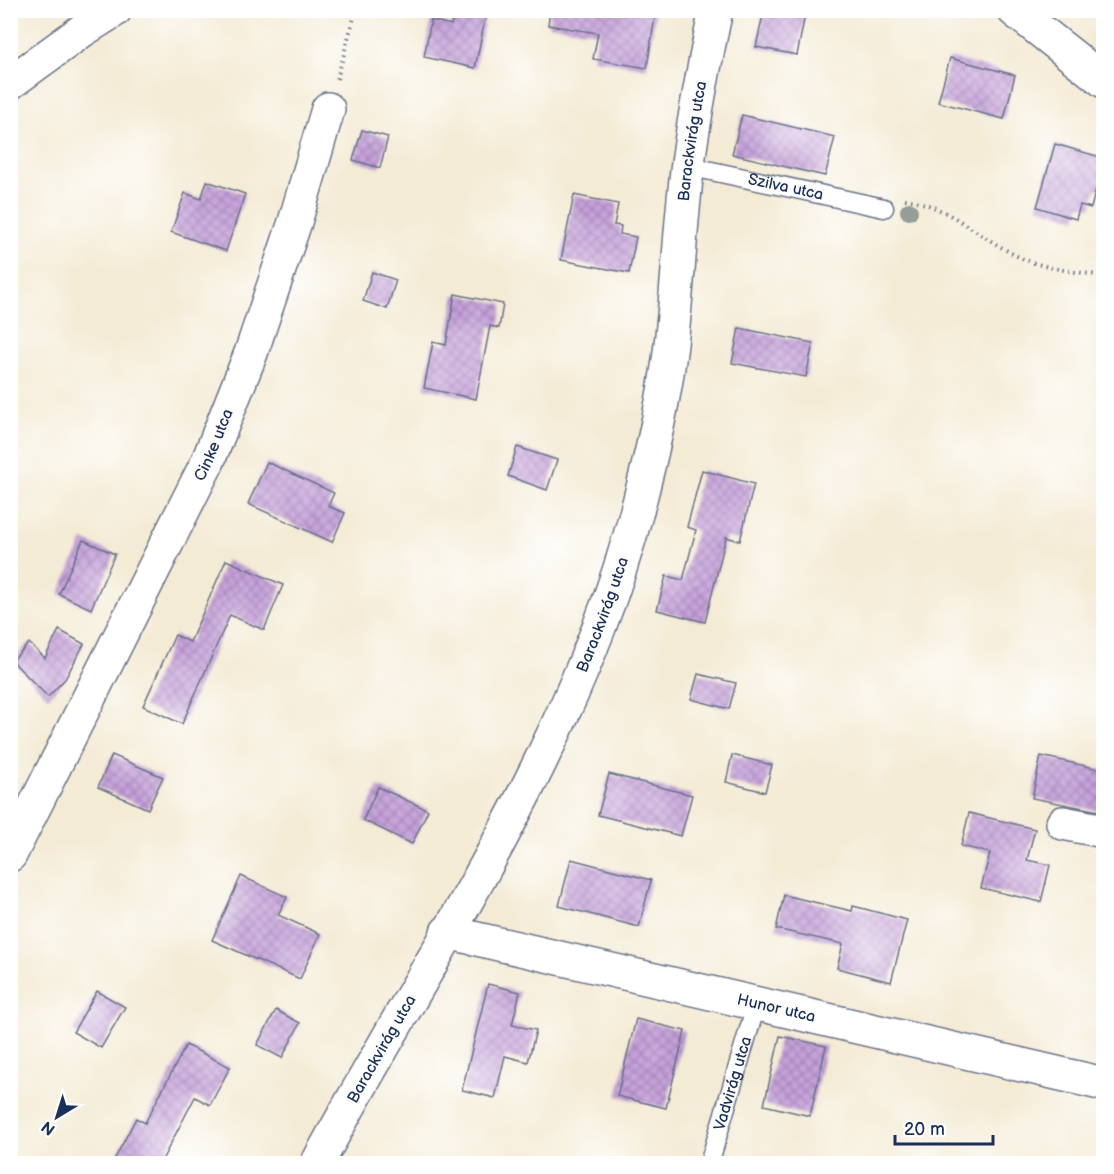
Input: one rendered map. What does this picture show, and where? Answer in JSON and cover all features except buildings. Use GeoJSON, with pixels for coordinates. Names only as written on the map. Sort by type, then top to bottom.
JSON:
{"type":"FeatureCollection","features":[{"type":"Feature","properties":{"kind":"street"},"geometry":{"type":"LineString","coordinates":[[10,83],[83,30],[115,10]]}},
{"type":"Feature","properties":{"kind":"street","name":"Barackvirág utca"},"geometry":{"type":"LineString","coordinates":[[317,1164],[512,814],[557,724],[613,589],[640,500],[666,376],[688,165],[702,73],[716,10]]}},
{"type":"Feature","properties":{"kind":"street"},"geometry":{"type":"LineString","coordinates":[[1014,10],[1104,81]]}},
{"type":"Feature","properties":{"kind":"street","name":"Cinke utca"},"geometry":{"type":"LineString","coordinates":[[10,855],[208,461],[251,353],[295,222],[328,109]]}},
{"type":"Feature","properties":{"kind":"street"},"geometry":{"type":"LineString","coordinates":[[1064,823],[1104,831]]}},
{"type":"Feature","properties":{"kind":"street","name":"Hunor utca"},"geometry":{"type":"LineString","coordinates":[[447,932],[1104,1084]]}},
{"type":"Feature","properties":{"kind":"lane","name":"Szilva utca"},"geometry":{"type":"LineString","coordinates":[[688,165],[884,208]]}},
{"type":"Feature","properties":{"kind":"lane","name":"Vadvirág utca"},"geometry":{"type":"LineString","coordinates":[[709,1164],[757,1002]]}},
{"type":"Feature","properties":{"kind":"path"},"geometry":{"type":"LineString","coordinates":[[328,109],[356,10]]}},
{"type":"Feature","properties":{"kind":"path"},"geometry":{"type":"LineString","coordinates":[[884,208],[901,198],[921,201],[949,213],[1022,258],[1104,276]]}}]}
